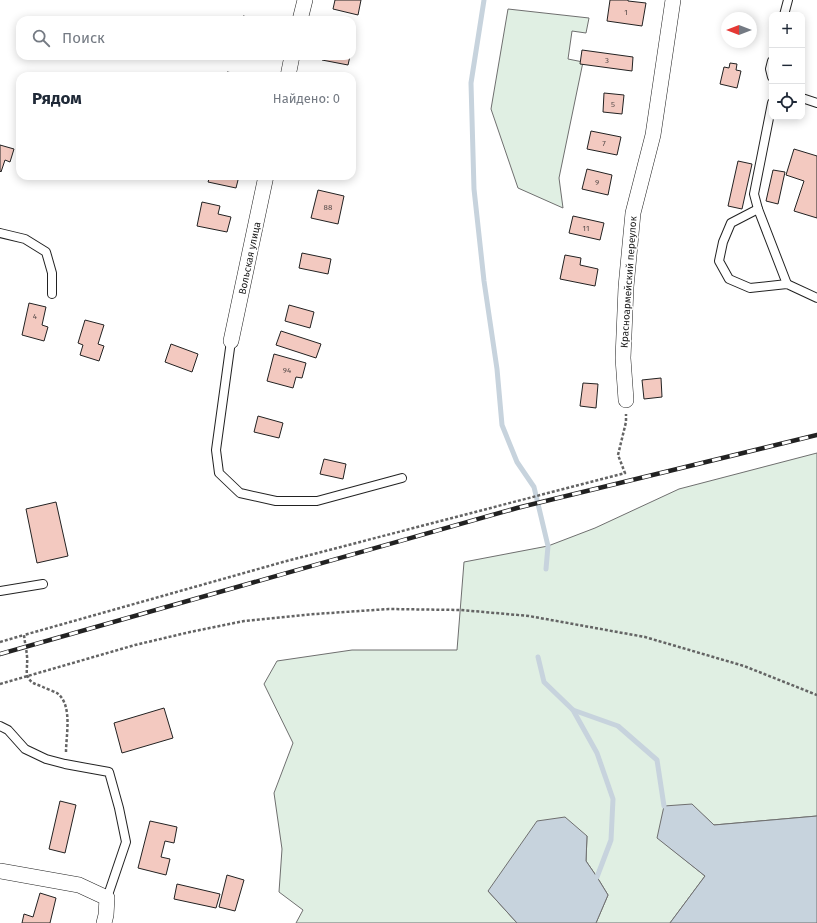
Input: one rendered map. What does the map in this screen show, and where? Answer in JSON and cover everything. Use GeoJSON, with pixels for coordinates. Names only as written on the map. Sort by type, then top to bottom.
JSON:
{"type":"FeatureCollection","features":[{"type":"Feature","properties":{"kind":"street"},"geometry":{"type":"LineString","coordinates":[[301,16],[305,0]]}},
{"type":"Feature","properties":{"kind":"street","name":"Красноармейский переулок"},"geometry":{"type":"LineString","coordinates":[[626,400],[623,358],[626,287],[632,213],[653,135],[672,0]]}},
{"type":"Feature","properties":{"kind":"street"},"geometry":{"type":"LineString","coordinates":[[289,72],[291,60]]}},
{"type":"Feature","properties":{"kind":"street","name":"Вольская улица"},"geometry":{"type":"LineString","coordinates":[[231,341],[265,180]]}},
{"type":"Feature","properties":{"kind":"street"},"geometry":{"type":"LineString","coordinates":[[0,871],[79,885],[107,898],[104,923]]}},
{"type":"Feature","properties":{"kind":"lane"},"geometry":{"type":"LineString","coordinates":[[785,12],[788,0]]}},
{"type":"Feature","properties":{"kind":"lane"},"geometry":{"type":"LineString","coordinates":[[805,99],[817,103]]}},
{"type":"Feature","properties":{"kind":"lane"},"geometry":{"type":"LineString","coordinates":[[769,118],[754,194],[758,209],[787,284]]}},
{"type":"Feature","properties":{"kind":"lane"},"geometry":{"type":"LineString","coordinates":[[758,209],[732,223],[723,242],[719,261],[730,279],[750,288],[787,284],[817,298]]}},
{"type":"Feature","properties":{"kind":"lane"},"geometry":{"type":"LineString","coordinates":[[0,233],[25,239],[46,252],[52,273],[52,294]]}},
{"type":"Feature","properties":{"kind":"lane"},"geometry":{"type":"LineString","coordinates":[[231,341],[216,450],[219,473],[240,493],[276,501],[317,501],[402,478]]}},
{"type":"Feature","properties":{"kind":"lane"},"geometry":{"type":"LineString","coordinates":[[0,591],[43,584]]}},
{"type":"Feature","properties":{"kind":"lane"},"geometry":{"type":"LineString","coordinates":[[0,726],[8,730],[25,749],[46,759],[109,772],[119,808],[126,842],[107,898]]}},
{"type":"Feature","properties":{"kind":"path"},"geometry":{"type":"LineString","coordinates":[[0,642],[283,562],[625,473],[618,455],[626,422],[626,400]]}},
{"type":"Feature","properties":{"kind":"path"},"geometry":{"type":"LineString","coordinates":[[0,684],[135,645],[244,621],[389,609],[461,610],[529,616],[645,637],[744,666],[817,695]]}},
{"type":"Feature","properties":{"kind":"path"},"geometry":{"type":"LineString","coordinates":[[24,635],[28,657],[27,676],[31,682],[57,694],[63,700],[66,707],[68,723],[65,764]]}},
{"type":"Feature","properties":{"kind":"green space"},"geometry":{"type":"Polygon","coordinates":[[[508,9],[589,18],[586,33],[572,31],[568,59],[583,62],[559,178],[563,208],[518,188],[491,109],[508,9]]]}},
{"type":"Feature","properties":{"kind":"green space"},"geometry":{"type":"Polygon","coordinates":[[[817,453],[817,816],[714,825],[692,805],[658,838],[705,876],[670,923],[596,923],[608,895],[586,861],[587,836],[488,891],[517,923],[296,923],[303,910],[279,892],[282,849],[274,793],[293,743],[264,684],[277,661],[352,650],[457,650],[464,562],[548,546],[595,528],[679,489],[817,453]]]}},
{"type":"Feature","properties":{"kind":"shaded area"},"geometry":{"type":"Polygon","coordinates":[[[692,804],[714,825],[817,816],[817,923],[670,923],[705,876],[657,838],[664,806],[692,804]]]}},
{"type":"Feature","properties":{"kind":"shaded area"},"geometry":{"type":"Polygon","coordinates":[[[565,817],[587,836],[586,861],[608,895],[596,923],[517,923],[488,891],[537,821],[565,817]]]}},
{"type":"Feature","properties":{"kind":"building"},"geometry":{"type":"Polygon","coordinates":[[[335,0],[361,0],[358,15],[333,9],[335,0]]]}},
{"type":"Feature","properties":{"kind":"building"},"geometry":{"type":"Polygon","coordinates":[[[610,0],[628,0],[646,3],[642,26],[607,21],[610,0]]]}},
{"type":"Feature","properties":{"kind":"building"},"geometry":{"type":"Polygon","coordinates":[[[582,50],[633,57],[632,71],[580,64],[582,50]]]}},
{"type":"Feature","properties":{"kind":"building"},"geometry":{"type":"Polygon","coordinates":[[[322,60],[349,60],[348,65],[322,60]]]}},
{"type":"Feature","properties":{"kind":"building"},"geometry":{"type":"Polygon","coordinates":[[[730,63],[737,64],[736,70],[741,71],[737,88],[720,84],[724,67],[729,68],[730,63]]]}},
{"type":"Feature","properties":{"kind":"building"},"geometry":{"type":"Polygon","coordinates":[[[604,93],[624,95],[622,114],[603,112],[604,93]]]}},
{"type":"Feature","properties":{"kind":"building"},"geometry":{"type":"Polygon","coordinates":[[[591,131],[621,137],[617,155],[587,149],[591,131]]]}},
{"type":"Feature","properties":{"kind":"building"},"geometry":{"type":"Polygon","coordinates":[[[0,145],[14,149],[10,162],[5,160],[1,172],[0,171],[0,145]]]}},
{"type":"Feature","properties":{"kind":"building"},"geometry":{"type":"Polygon","coordinates":[[[794,149],[817,156],[817,218],[794,211],[804,181],[786,175],[794,149]]]}},
{"type":"Feature","properties":{"kind":"building"},"geometry":{"type":"Polygon","coordinates":[[[738,161],[752,164],[742,209],[728,206],[738,161]]]}},
{"type":"Feature","properties":{"kind":"building"},"geometry":{"type":"Polygon","coordinates":[[[587,169],[612,175],[608,195],[582,189],[587,169]]]}},
{"type":"Feature","properties":{"kind":"building"},"geometry":{"type":"Polygon","coordinates":[[[773,170],[785,172],[778,204],[766,201],[773,170]]]}},
{"type":"Feature","properties":{"kind":"building"},"geometry":{"type":"Polygon","coordinates":[[[209,180],[238,180],[236,188],[208,182],[209,180]]]}},
{"type":"Feature","properties":{"kind":"building"},"geometry":{"type":"Polygon","coordinates":[[[318,190],[344,196],[338,224],[311,218],[318,190]]]}},
{"type":"Feature","properties":{"kind":"building"},"geometry":{"type":"Polygon","coordinates":[[[202,202],[220,206],[218,214],[231,217],[227,232],[197,226],[202,202]]]}},
{"type":"Feature","properties":{"kind":"building"},"geometry":{"type":"Polygon","coordinates":[[[573,216],[604,223],[600,240],[569,233],[573,216]]]}},
{"type":"Feature","properties":{"kind":"building"},"geometry":{"type":"Polygon","coordinates":[[[302,253],[331,259],[328,274],[299,268],[302,253]]]}},
{"type":"Feature","properties":{"kind":"building"},"geometry":{"type":"Polygon","coordinates":[[[565,255],[581,258],[580,265],[598,269],[595,286],[560,279],[565,255]]]}},
{"type":"Feature","properties":{"kind":"building"},"geometry":{"type":"Polygon","coordinates":[[[29,303],[46,307],[42,325],[48,327],[44,341],[22,335],[29,303]]]}},
{"type":"Feature","properties":{"kind":"building"},"geometry":{"type":"Polygon","coordinates":[[[289,305],[314,312],[310,328],[285,321],[289,305]]]}},
{"type":"Feature","properties":{"kind":"building"},"geometry":{"type":"Polygon","coordinates":[[[85,320],[104,325],[98,344],[104,346],[99,361],[80,355],[83,345],[78,343],[85,320]]]}},
{"type":"Feature","properties":{"kind":"building"},"geometry":{"type":"Polygon","coordinates":[[[281,331],[321,344],[316,358],[276,345],[281,331]]]}},
{"type":"Feature","properties":{"kind":"building"},"geometry":{"type":"Polygon","coordinates":[[[171,344],[198,354],[192,372],[165,362],[171,344]]]}},
{"type":"Feature","properties":{"kind":"building"},"geometry":{"type":"Polygon","coordinates":[[[274,354],[306,363],[302,378],[296,377],[293,388],[267,381],[274,354]]]}},
{"type":"Feature","properties":{"kind":"building"},"geometry":{"type":"Polygon","coordinates":[[[661,378],[662,397],[644,399],[642,380],[661,378]]]}},
{"type":"Feature","properties":{"kind":"building"},"geometry":{"type":"Polygon","coordinates":[[[583,383],[598,384],[596,408],[580,406],[583,383]]]}},
{"type":"Feature","properties":{"kind":"building"},"geometry":{"type":"Polygon","coordinates":[[[258,416],[283,423],[279,438],[254,432],[258,416]]]}},
{"type":"Feature","properties":{"kind":"building"},"geometry":{"type":"Polygon","coordinates":[[[324,459],[346,464],[343,479],[320,474],[324,459]]]}},
{"type":"Feature","properties":{"kind":"building"},"geometry":{"type":"Polygon","coordinates":[[[56,502],[68,556],[37,563],[26,509],[56,502]]]}},
{"type":"Feature","properties":{"kind":"building"},"geometry":{"type":"Polygon","coordinates":[[[164,708],[173,738],[122,753],[114,723],[164,708]]]}},
{"type":"Feature","properties":{"kind":"building"},"geometry":{"type":"Polygon","coordinates":[[[60,801],[76,805],[65,853],[49,849],[60,801]]]}},
{"type":"Feature","properties":{"kind":"building"},"geometry":{"type":"Polygon","coordinates":[[[150,821],[177,827],[174,843],[165,841],[161,857],[170,859],[166,875],[138,868],[150,821]]]}},
{"type":"Feature","properties":{"kind":"building"},"geometry":{"type":"Polygon","coordinates":[[[227,875],[244,880],[235,911],[219,907],[227,875]]]}},
{"type":"Feature","properties":{"kind":"building"},"geometry":{"type":"Polygon","coordinates":[[[177,884],[220,894],[216,908],[174,899],[177,884]]]}},
{"type":"Feature","properties":{"kind":"building"},"geometry":{"type":"Polygon","coordinates":[[[40,893],[56,898],[50,923],[22,923],[24,914],[33,917],[40,893]]]}},
{"type":"Feature","properties":{"kind":"waterway"},"geometry":{"type":"LineString","coordinates":[[484,0],[471,83],[474,189],[484,281],[497,369],[502,425],[517,462],[534,487],[548,546],[546,569]]}},
{"type":"Feature","properties":{"kind":"waterway"},"geometry":{"type":"LineString","coordinates":[[538,657],[544,682],[573,710],[618,726],[657,760],[664,806]]}},
{"type":"Feature","properties":{"kind":"waterway"},"geometry":{"type":"LineString","coordinates":[[573,710],[597,753],[613,799],[611,840],[597,877]]}},
{"type":"Feature","properties":{"kind":"railway"},"geometry":{"type":"LineString","coordinates":[[0,654],[517,508],[817,435]]}}]}
